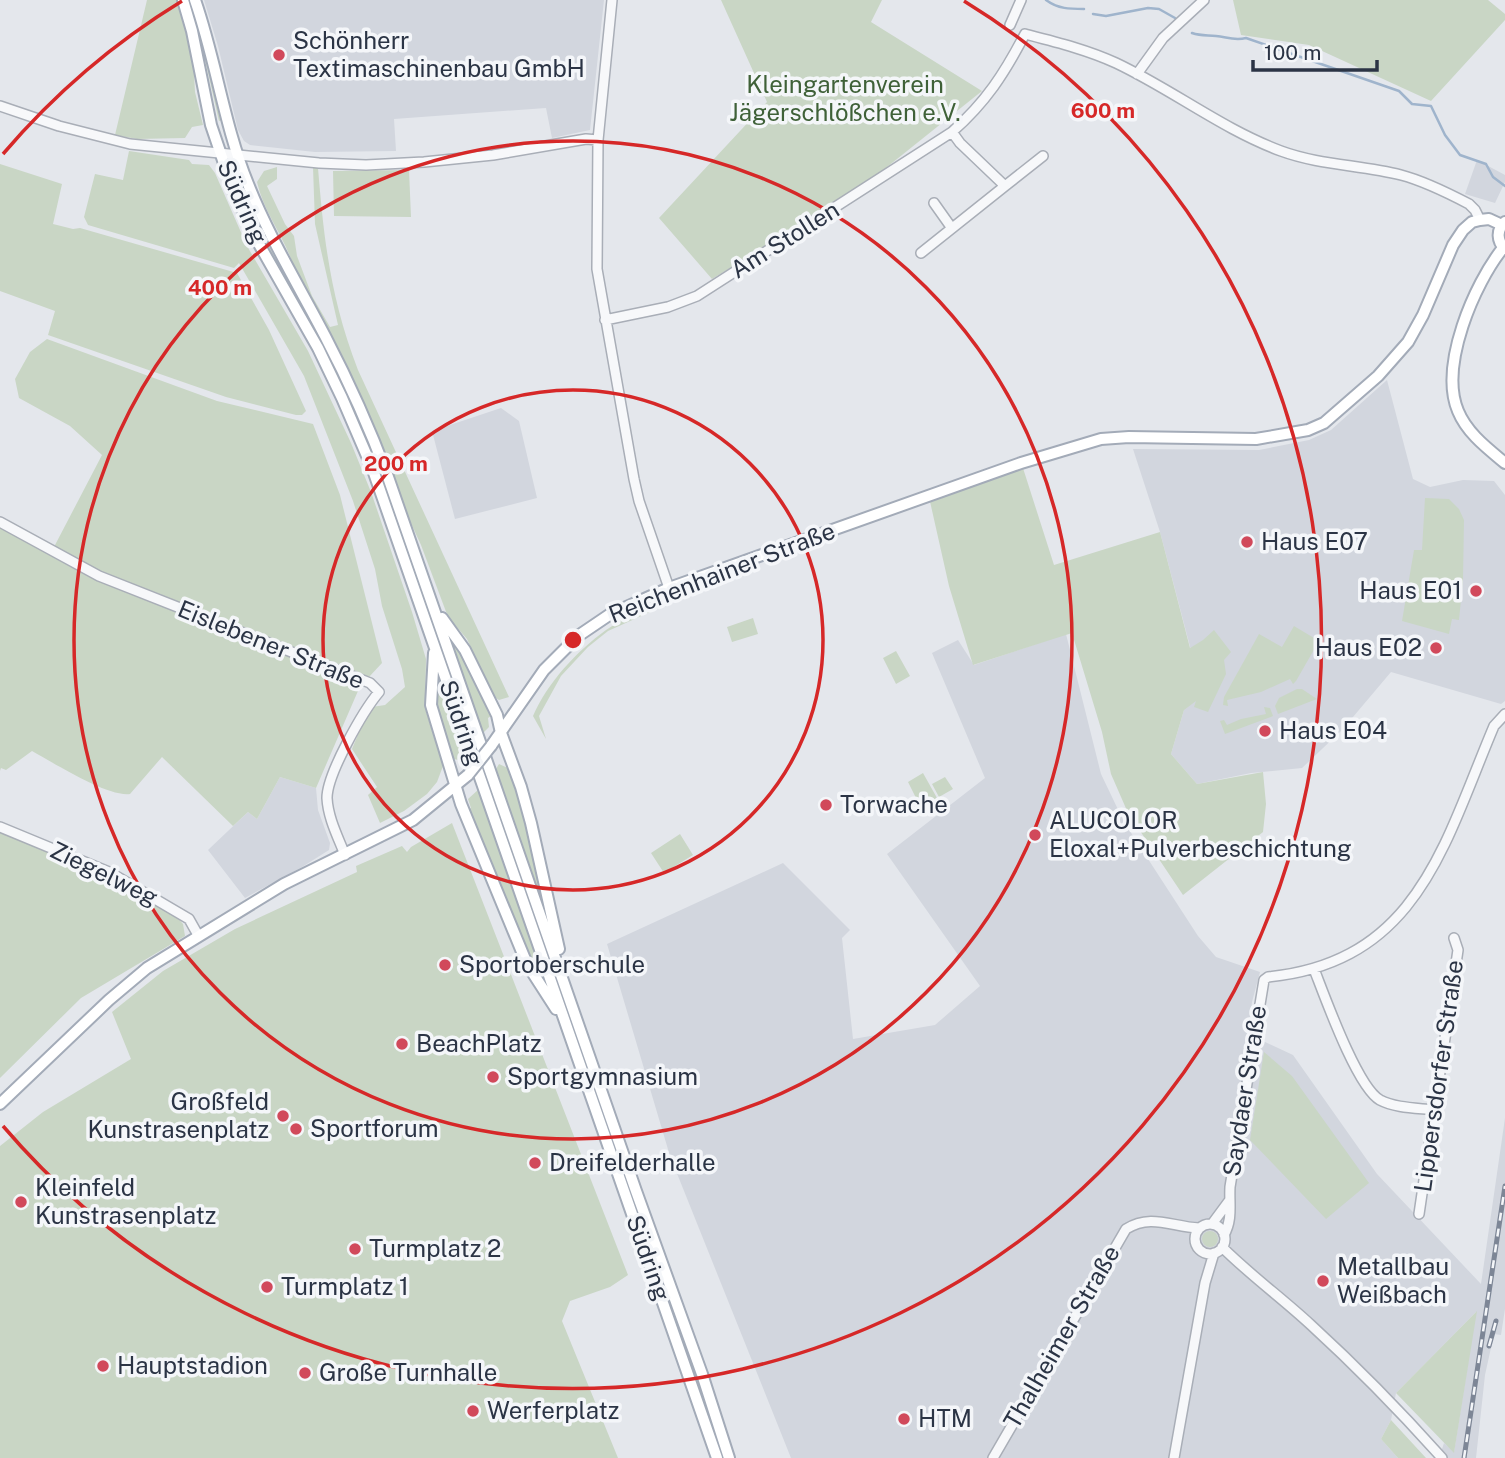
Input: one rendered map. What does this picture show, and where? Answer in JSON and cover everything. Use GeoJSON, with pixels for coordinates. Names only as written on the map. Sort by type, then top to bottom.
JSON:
{"type":"FeatureCollection","features":[{"type":"Feature","properties":{"kind":"main road","name":"Südring"},"geometry":{"type":"LineString","coordinates":[[183,0],[220,154],[251,229],[318,348],[360,437],[717,1458]]}},
{"type":"Feature","properties":{"kind":"main road","name":"Südring"},"geometry":{"type":"LineString","coordinates":[[195,0],[237,155],[257,206],[359,405],[388,477],[698,1362],[729,1458]]}},
{"type":"Feature","properties":{"kind":"main road"},"geometry":{"type":"LineString","coordinates":[[1480,220],[1489,219],[1503,223],[1498,237],[1504,249],[1484,277],[1466,318],[1452,386],[1458,411],[1475,438],[1505,463]]}},
{"type":"Feature","properties":{"kind":"main road","name":"Reichenhainer Straße"},"geometry":{"type":"LineString","coordinates":[[0,1104],[130,981],[198,935],[284,884],[412,820],[456,786],[501,733],[544,670],[578,636],[609,615],[669,588],[1021,463],[1101,439],[1129,437],[1237,440],[1308,430],[1335,414],[1378,376],[1403,348],[1423,315],[1453,245],[1472,222],[1480,220]]}},
{"type":"Feature","properties":{"kind":"main road"},"geometry":{"type":"LineString","coordinates":[[433,604],[465,650],[497,715],[531,823],[555,926],[564,980]]}},
{"type":"Feature","properties":{"kind":"main road"},"geometry":{"type":"LineString","coordinates":[[434,644],[431,705],[461,804],[527,964],[566,1023]]}},
{"type":"Feature","properties":{"kind":"street"},"geometry":{"type":"LineString","coordinates":[[612,0],[598,140],[597,269],[639,501],[669,588]]}},
{"type":"Feature","properties":{"kind":"street"},"geometry":{"type":"LineString","coordinates":[[1010,25],[1021,0]]}},
{"type":"Feature","properties":{"kind":"street"},"geometry":{"type":"LineString","coordinates":[[1205,0],[1163,38],[1137,74],[1202,114],[1261,143],[1306,159],[1402,175],[1469,204],[1480,220]]}},
{"type":"Feature","properties":{"kind":"street","name":"Am Stollen"},"geometry":{"type":"LineString","coordinates":[[605,320],[668,307],[697,296],[952,132],[990,94],[1025,34],[1080,49],[1137,74]]}},
{"type":"Feature","properties":{"kind":"street"},"geometry":{"type":"LineString","coordinates":[[0,106],[59,126],[130,144],[319,163],[366,165],[454,159],[586,139],[598,140]]}},
{"type":"Feature","properties":{"kind":"street"},"geometry":{"type":"LineString","coordinates":[[952,132],[1005,186]]}},
{"type":"Feature","properties":{"kind":"street"},"geometry":{"type":"LineString","coordinates":[[921,253],[1043,156]]}},
{"type":"Feature","properties":{"kind":"street"},"geometry":{"type":"LineString","coordinates":[[934,202],[951,227]]}},
{"type":"Feature","properties":{"kind":"street","name":"Eislebener Straße"},"geometry":{"type":"LineString","coordinates":[[0,522],[99,576],[370,683],[379,692],[367,706],[334,772],[327,796],[331,817],[345,855]]}},
{"type":"Feature","properties":{"kind":"street"},"geometry":{"type":"LineString","coordinates":[[1434,1110],[1393,1104],[1374,1096],[1336,1026],[1314,969],[1353,953],[1388,928],[1414,898],[1440,857],[1494,726],[1505,714]]}},
{"type":"Feature","properties":{"kind":"street","name":"Ziegelweg"},"geometry":{"type":"LineString","coordinates":[[0,827],[109,872],[189,919],[198,935]]}},
{"type":"Feature","properties":{"kind":"street","name":"Lippersdorfer Straße"},"geometry":{"type":"LineString","coordinates":[[1419,1214],[1458,950],[1454,938]]}},
{"type":"Feature","properties":{"kind":"street","name":"Saydaer Straße"},"geometry":{"type":"LineString","coordinates":[[1224,1235],[1229,1226],[1233,1163],[1264,981],[1268,977],[1314,969]]}},
{"type":"Feature","properties":{"kind":"street","name":"Saydaer Straße"},"geometry":{"type":"LineString","coordinates":[[1212,1224],[1229,1201]]}},
{"type":"Feature","properties":{"kind":"street","name":"Thalheimer Straße"},"geometry":{"type":"LineString","coordinates":[[993,1458],[1121,1234],[1142,1220],[1154,1220],[1197,1232]]}},
{"type":"Feature","properties":{"kind":"street"},"geometry":{"type":"LineString","coordinates":[[1174,1458],[1205,1283],[1214,1251],[1224,1235],[1220,1228],[1212,1224],[1197,1232],[1197,1246],[1214,1251],[1244,1269],[1308,1322],[1371,1381],[1442,1458]]}},
{"type":"Feature","properties":{"kind":"shaded area"},"geometry":{"type":"Polygon","coordinates":[[[204,0],[604,0],[590,130],[552,138],[546,108],[394,119],[396,151],[315,152],[250,145],[244,141],[238,130],[204,0]]]}},
{"type":"Feature","properties":{"kind":"shaded area"},"geometry":{"type":"Polygon","coordinates":[[[1477,160],[1505,175],[1505,182],[1495,203],[1465,194],[1477,160]]]}},
{"type":"Feature","properties":{"kind":"shaded area"},"geometry":{"type":"Polygon","coordinates":[[[1387,380],[1413,479],[1430,487],[1463,480],[1494,481],[1505,495],[1505,701],[1501,704],[1391,672],[1342,730],[1302,768],[1251,773],[1197,784],[1171,754],[1184,710],[1193,658],[1160,532],[1133,449],[1259,450],[1309,440],[1331,430],[1387,380]]]}},
{"type":"Feature","properties":{"kind":"shaded area"},"geometry":{"type":"Polygon","coordinates":[[[501,408],[519,421],[537,498],[455,519],[432,431],[501,408]]]}},
{"type":"Feature","properties":{"kind":"shaded area"},"geometry":{"type":"Polygon","coordinates":[[[1066,634],[1101,774],[1124,822],[1198,936],[1216,957],[1260,972],[1252,1002],[1248,1034],[1293,1055],[1377,1174],[1481,1284],[1505,1118],[1505,1309],[1501,1335],[1494,1334],[1485,1375],[1476,1458],[1439,1458],[1444,1443],[1454,1452],[1476,1312],[1396,1393],[1391,1420],[1381,1439],[1398,1458],[791,1458],[670,1156],[607,944],[783,863],[850,930],[842,938],[853,1039],[935,1025],[980,986],[887,854],[985,778],[932,653],[958,640],[974,665],[1066,634]]]}},
{"type":"Feature","properties":{"kind":"shaded area"},"geometry":{"type":"Polygon","coordinates":[[[280,777],[316,788],[318,810],[330,843],[329,850],[245,898],[208,850],[248,812],[257,819],[280,777]]]}},
{"type":"Feature","properties":{"kind":"green space"},"geometry":{"type":"Polygon","coordinates":[[[147,0],[178,0],[193,55],[195,92],[203,125],[192,127],[185,138],[137,139],[115,135],[147,0]]]}},
{"type":"Feature","properties":{"kind":"green space"},"geometry":{"type":"Polygon","coordinates":[[[187,0],[191,0],[222,120],[219,121],[205,60],[187,0]]]}},
{"type":"Feature","properties":{"kind":"green space","name":"Kleingartenverein Jägerschlößchen e.V."},"geometry":{"type":"Polygon","coordinates":[[[721,0],[882,0],[871,22],[982,91],[857,191],[712,279],[659,218],[767,102],[721,0]]]}},
{"type":"Feature","properties":{"kind":"green space"},"geometry":{"type":"Polygon","coordinates":[[[1233,0],[1488,0],[1505,14],[1505,20],[1431,101],[1309,45],[1241,35],[1233,0]]]}},
{"type":"Feature","properties":{"kind":"green space"},"geometry":{"type":"Polygon","coordinates":[[[129,151],[209,165],[215,173],[247,246],[308,351],[371,492],[426,659],[425,708],[443,766],[437,782],[427,794],[404,811],[380,823],[368,795],[377,787],[352,749],[372,707],[385,705],[405,687],[382,606],[375,569],[353,501],[304,376],[239,263],[234,268],[88,225],[84,217],[95,174],[123,180],[129,151]]]}},
{"type":"Feature","properties":{"kind":"green space"},"geometry":{"type":"Polygon","coordinates":[[[0,164],[62,184],[53,224],[80,228],[237,273],[269,330],[306,411],[302,415],[296,415],[226,397],[48,335],[55,311],[0,291],[0,164]]]}},
{"type":"Feature","properties":{"kind":"green space"},"geometry":{"type":"Polygon","coordinates":[[[277,167],[277,179],[267,186],[285,224],[294,236],[297,256],[312,296],[330,327],[338,325],[315,224],[313,167],[318,168],[330,270],[341,319],[358,370],[509,697],[499,700],[493,696],[467,639],[448,617],[421,545],[260,194],[257,182],[264,171],[277,167]]]}},
{"type":"Feature","properties":{"kind":"green space"},"geometry":{"type":"Polygon","coordinates":[[[409,170],[411,217],[334,216],[333,171],[409,170]]]}},
{"type":"Feature","properties":{"kind":"green space"},"geometry":{"type":"Polygon","coordinates":[[[240,189],[264,238],[326,348],[364,428],[383,475],[477,745],[474,746],[383,486],[237,190],[240,189]]]}},
{"type":"Feature","properties":{"kind":"green space"},"geometry":{"type":"Polygon","coordinates":[[[47,339],[217,401],[313,424],[340,495],[382,663],[369,677],[169,603],[54,547],[102,455],[70,426],[19,398],[15,379],[30,352],[47,339]]]}},
{"type":"Feature","properties":{"kind":"green space"},"geometry":{"type":"Polygon","coordinates":[[[1022,465],[1054,565],[1160,532],[1190,648],[1214,630],[1231,652],[1224,660],[1226,674],[1208,712],[1194,707],[1196,701],[1184,710],[1171,754],[1197,784],[1263,772],[1266,804],[1263,832],[1183,895],[1128,813],[1111,774],[1102,732],[1072,633],[973,665],[949,586],[929,497],[1022,465]]]}},
{"type":"Feature","properties":{"kind":"green space"},"geometry":{"type":"Polygon","coordinates":[[[1425,498],[1449,499],[1459,509],[1464,520],[1459,620],[1452,619],[1449,634],[1402,621],[1414,550],[1422,550],[1425,498]]]}},
{"type":"Feature","properties":{"kind":"green space"},"geometry":{"type":"Polygon","coordinates":[[[0,526],[96,580],[361,684],[316,788],[280,777],[257,819],[248,812],[233,826],[162,757],[130,794],[120,794],[95,785],[32,751],[6,770],[1,768],[0,771],[0,526]]]}},
{"type":"Feature","properties":{"kind":"green space"},"geometry":{"type":"Polygon","coordinates":[[[661,605],[608,631],[588,647],[561,676],[539,716],[546,739],[533,716],[564,668],[606,630],[661,605]]]}},
{"type":"Feature","properties":{"kind":"green space"},"geometry":{"type":"Polygon","coordinates":[[[753,618],[758,634],[732,642],[727,627],[753,618]]]}},
{"type":"Feature","properties":{"kind":"green space"},"geometry":{"type":"Polygon","coordinates":[[[1294,626],[1319,641],[1296,681],[1293,684],[1290,679],[1261,692],[1227,700],[1228,706],[1223,705],[1224,697],[1259,634],[1282,647],[1294,626]]]}},
{"type":"Feature","properties":{"kind":"green space"},"geometry":{"type":"Polygon","coordinates":[[[451,636],[465,655],[491,716],[488,718],[489,727],[482,734],[448,637],[451,636]]]}},
{"type":"Feature","properties":{"kind":"green space"},"geometry":{"type":"Polygon","coordinates":[[[896,651],[910,676],[896,684],[883,658],[896,651]]]}},
{"type":"Feature","properties":{"kind":"green space"},"geometry":{"type":"Polygon","coordinates":[[[437,666],[468,755],[462,761],[454,759],[450,753],[435,707],[437,666]]]}},
{"type":"Feature","properties":{"kind":"green space"},"geometry":{"type":"Polygon","coordinates":[[[1302,689],[1317,699],[1278,714],[1275,706],[1279,698],[1302,689]]]}},
{"type":"Feature","properties":{"kind":"green space"},"geometry":{"type":"Polygon","coordinates":[[[1264,707],[1270,708],[1273,716],[1225,734],[1220,721],[1224,720],[1227,725],[1266,714],[1264,707]]]}},
{"type":"Feature","properties":{"kind":"green space"},"geometry":{"type":"Polygon","coordinates":[[[499,764],[510,769],[524,809],[548,922],[496,769],[499,764]]]}},
{"type":"Feature","properties":{"kind":"green space"},"geometry":{"type":"Polygon","coordinates":[[[923,773],[937,798],[921,808],[908,782],[923,773]]]}},
{"type":"Feature","properties":{"kind":"green space"},"geometry":{"type":"Polygon","coordinates":[[[945,777],[953,789],[939,797],[932,784],[945,777]]]}},
{"type":"Feature","properties":{"kind":"green space"},"geometry":{"type":"Polygon","coordinates":[[[479,789],[549,989],[538,979],[468,809],[471,808],[468,799],[479,789]]]}},
{"type":"Feature","properties":{"kind":"green space","name":"Sportforum"},"geometry":{"type":"Polygon","coordinates":[[[452,823],[628,1275],[610,1287],[570,1301],[562,1321],[618,1458],[0,1458],[0,1146],[43,1112],[131,1059],[112,1012],[163,971],[235,929],[357,872],[356,866],[402,846],[407,852],[452,823]]]}},
{"type":"Feature","properties":{"kind":"green space"},"geometry":{"type":"Polygon","coordinates":[[[0,830],[112,878],[176,916],[183,924],[185,936],[81,998],[0,1078],[0,830]]]}},
{"type":"Feature","properties":{"kind":"green space"},"geometry":{"type":"Polygon","coordinates":[[[680,834],[693,855],[664,873],[651,853],[680,834]]]}},
{"type":"Feature","properties":{"kind":"green space"},"geometry":{"type":"Polygon","coordinates":[[[1264,1052],[1292,1076],[1369,1183],[1326,1219],[1250,1140],[1264,1052]]]}},
{"type":"Feature","properties":{"kind":"green space"},"geometry":{"type":"Polygon","coordinates":[[[1207,1231],[1213,1231],[1218,1239],[1216,1245],[1207,1247],[1202,1242],[1202,1236],[1207,1231]]]}},
{"type":"Feature","properties":{"kind":"green space"},"geometry":{"type":"Polygon","coordinates":[[[1477,1311],[1454,1453],[1396,1393],[1477,1311]]]}},
{"type":"Feature","properties":{"kind":"green space"},"geometry":{"type":"Polygon","coordinates":[[[1391,1420],[1426,1458],[1398,1458],[1381,1439],[1391,1420]]]}},
{"type":"Feature","properties":{"kind":"waterway"},"geometry":{"type":"LineString","coordinates":[[1046,0],[1060,7],[1084,9]]}},
{"type":"Feature","properties":{"kind":"waterway"},"geometry":{"type":"LineString","coordinates":[[1093,14],[1106,16],[1148,8],[1159,9],[1175,18]]}},
{"type":"Feature","properties":{"kind":"waterway"},"geometry":{"type":"LineString","coordinates":[[1192,33],[1234,39],[1246,38],[1399,91],[1412,104],[1431,106],[1445,135],[1460,155],[1486,164],[1493,177],[1505,186]]}},
{"type":"Feature","properties":{"kind":"railway"},"geometry":{"type":"LineString","coordinates":[[1464,1458],[1505,1186]]}},
{"type":"Feature","properties":{"kind":"railway"},"geometry":{"type":"LineString","coordinates":[[1489,1346],[1496,1321]]}},
{"type":"Feature","properties":{"kind":"place","name":"Schönherr Textimaschinenbau GmbH"},"geometry":{"type":"Point","coordinates":[279,55]}},
{"type":"Feature","properties":{"kind":"place","name":"Haus E07"},"geometry":{"type":"Point","coordinates":[1247,542]}},
{"type":"Feature","properties":{"kind":"place","name":"Haus E01"},"geometry":{"type":"Point","coordinates":[1476,591]}},
{"type":"Feature","properties":{"kind":"place","name":"Haus E02"},"geometry":{"type":"Point","coordinates":[1436,648]}},
{"type":"Feature","properties":{"kind":"place","name":"Haus E04"},"geometry":{"type":"Point","coordinates":[1265,731]}},
{"type":"Feature","properties":{"kind":"place","name":"Torwache"},"geometry":{"type":"Point","coordinates":[826,805]}},
{"type":"Feature","properties":{"kind":"place","name":"ALUCOLOR Eloxal+Pulverbeschichtung"},"geometry":{"type":"Point","coordinates":[1035,835]}},
{"type":"Feature","properties":{"kind":"place","name":"Sportoberschule"},"geometry":{"type":"Point","coordinates":[445,965]}},
{"type":"Feature","properties":{"kind":"place","name":"BeachPlatz"},"geometry":{"type":"Point","coordinates":[402,1044]}},
{"type":"Feature","properties":{"kind":"place","name":"Sportgymnasium"},"geometry":{"type":"Point","coordinates":[493,1077]}},
{"type":"Feature","properties":{"kind":"place","name":"Großfeld Kunstrasenplatz"},"geometry":{"type":"Point","coordinates":[283,1116]}},
{"type":"Feature","properties":{"kind":"place","name":"Sportforum"},"geometry":{"type":"Point","coordinates":[296,1129]}},
{"type":"Feature","properties":{"kind":"place","name":"Dreifelderhalle"},"geometry":{"type":"Point","coordinates":[535,1163]}},
{"type":"Feature","properties":{"kind":"place","name":"Kleinfeld Kunstrasenplatz"},"geometry":{"type":"Point","coordinates":[21,1202]}},
{"type":"Feature","properties":{"kind":"place","name":"Turmplatz 2"},"geometry":{"type":"Point","coordinates":[355,1249]}},
{"type":"Feature","properties":{"kind":"place","name":"Metallbau Weißbach"},"geometry":{"type":"Point","coordinates":[1323,1281]}},
{"type":"Feature","properties":{"kind":"place","name":"Turmplatz 1"},"geometry":{"type":"Point","coordinates":[267,1287]}},
{"type":"Feature","properties":{"kind":"place","name":"Hauptstadion"},"geometry":{"type":"Point","coordinates":[103,1366]}},
{"type":"Feature","properties":{"kind":"place","name":"Große Turnhalle"},"geometry":{"type":"Point","coordinates":[305,1373]}},
{"type":"Feature","properties":{"kind":"place","name":"Werferplatz"},"geometry":{"type":"Point","coordinates":[473,1411]}},
{"type":"Feature","properties":{"kind":"place","name":"HTM"},"geometry":{"type":"Point","coordinates":[904,1419]}}]}
